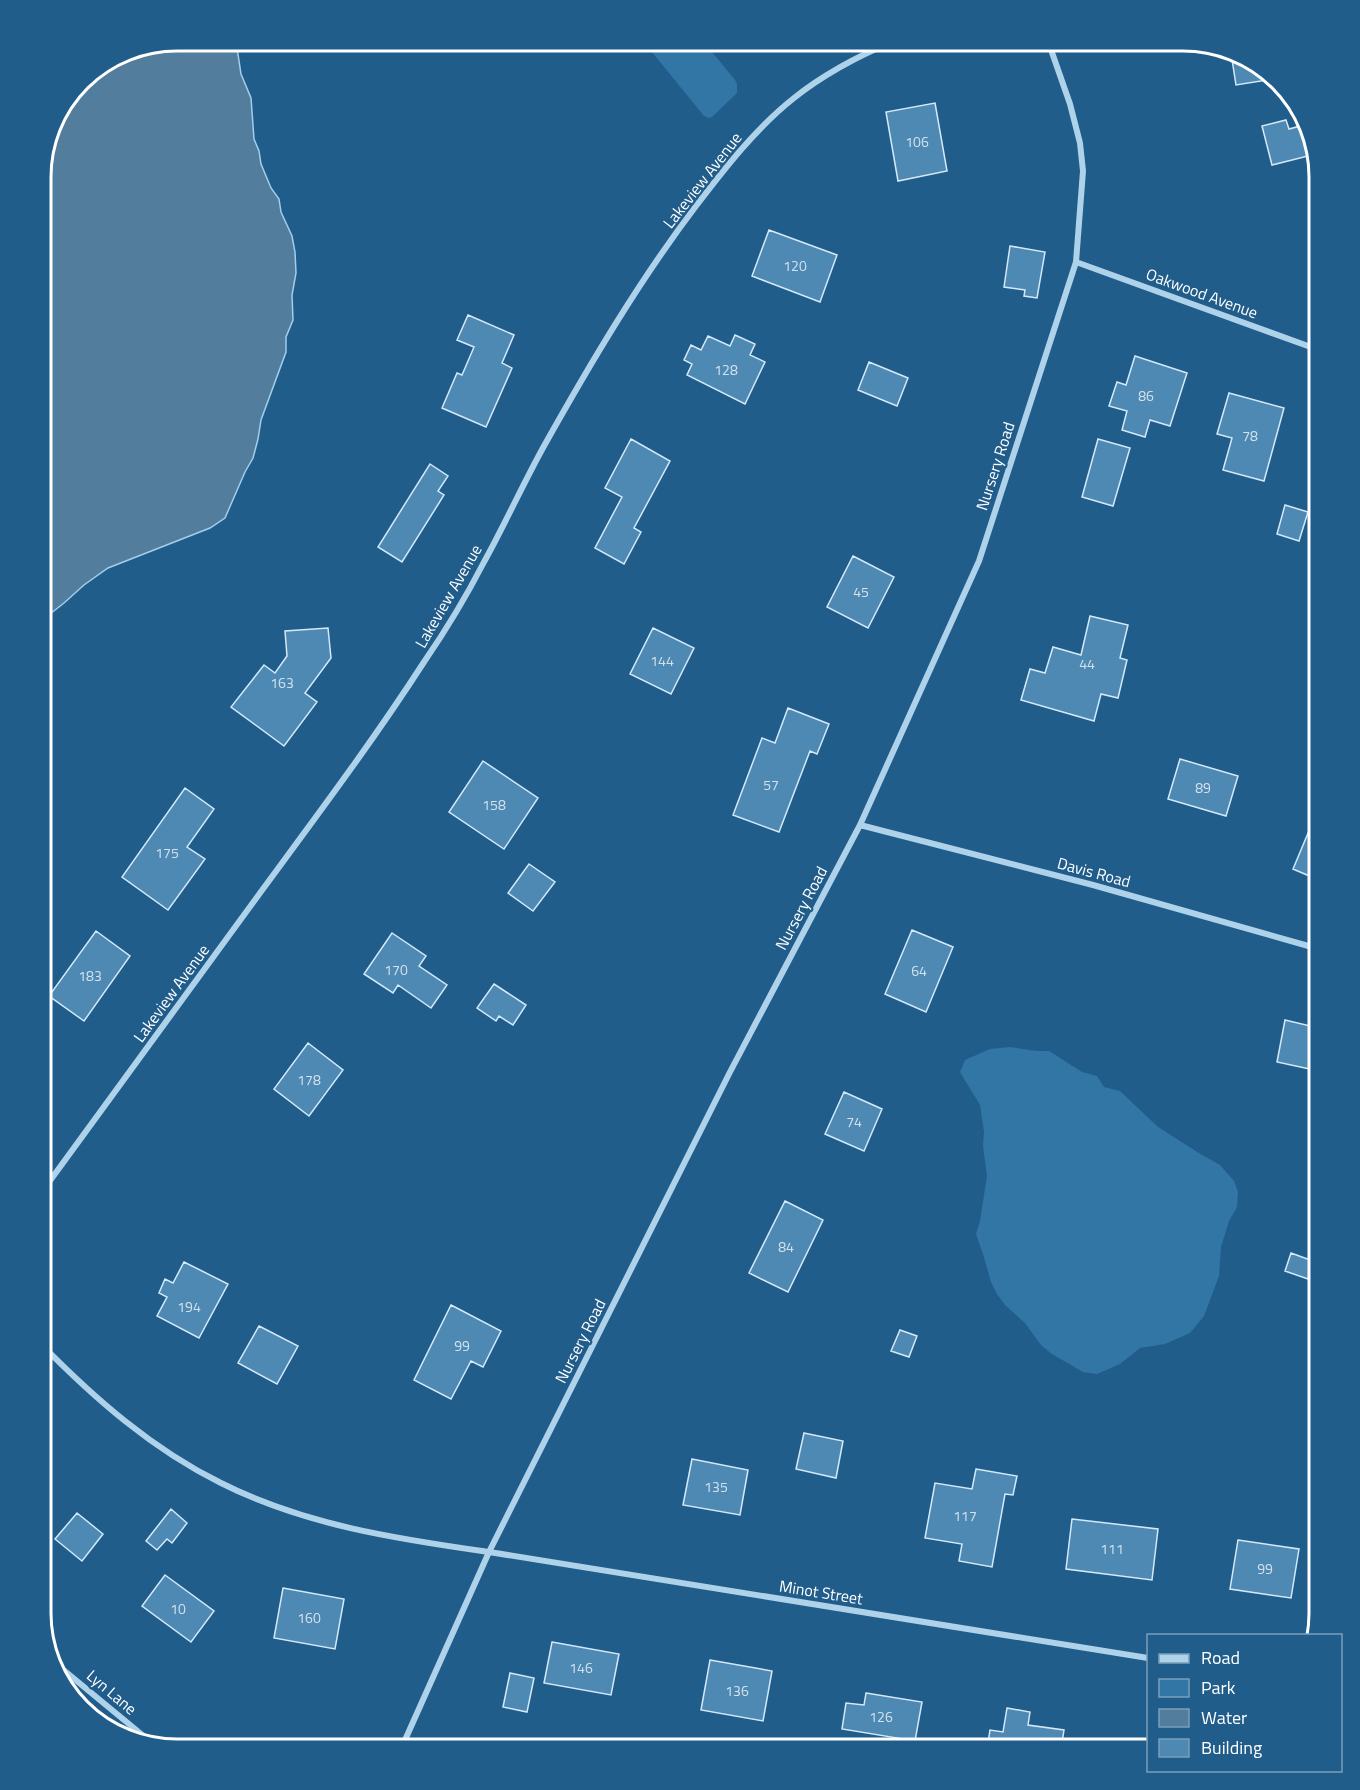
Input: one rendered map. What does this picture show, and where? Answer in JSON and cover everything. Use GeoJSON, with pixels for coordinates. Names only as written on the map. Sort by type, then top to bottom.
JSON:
{"type":"FeatureCollection","features":[{"type":"Feature","properties":{"kind":"street","name":"Lakeview Avenue"},"geometry":{"type":"LineString","coordinates":[[51,1179],[370,743],[424,662],[461,604],[544,447],[592,363],[679,228],[717,178],[754,136],[791,100],[826,74],[868,51]]}},
{"type":"Feature","properties":{"kind":"street","name":"Nursery Road"},"geometry":{"type":"LineString","coordinates":[[405,1739],[489,1552],[730,1072],[860,825],[978,561],[1076,262],[1083,171],[1080,143],[1070,104],[1051,51]]}},
{"type":"Feature","properties":{"kind":"street","name":"Oakwood Avenue"},"geometry":{"type":"LineString","coordinates":[[1076,262],[1309,346]]}},
{"type":"Feature","properties":{"kind":"street","name":"Davis Road"},"geometry":{"type":"LineString","coordinates":[[860,825],[1093,885],[1309,947]]}},
{"type":"Feature","properties":{"kind":"street","name":"Minot Street"},"geometry":{"type":"LineString","coordinates":[[51,1355],[119,1418],[189,1465],[221,1483],[276,1506],[324,1521],[411,1541],[1147,1658]]}},
{"type":"Feature","properties":{"kind":"street","name":"Lyn Lane"},"geometry":{"type":"LineString","coordinates":[[65,1670],[141,1734]]}},
{"type":"Feature","properties":{"kind":"green space"},"geometry":{"type":"Polygon","coordinates":[[[651,51],[711,51],[735,80],[737,93],[712,117],[704,116],[651,51]]]}},
{"type":"Feature","properties":{"kind":"green space"},"geometry":{"type":"Polygon","coordinates":[[[1010,1047],[1049,1051],[1082,1072],[1097,1076],[1104,1087],[1120,1091],[1158,1127],[1220,1165],[1234,1181],[1238,1192],[1237,1207],[1229,1221],[1221,1247],[1219,1276],[1204,1316],[1190,1333],[1165,1344],[1140,1348],[1120,1364],[1097,1374],[1083,1372],[1052,1354],[1041,1345],[1025,1323],[1005,1305],[991,1282],[976,1234],[987,1176],[983,1146],[984,1132],[980,1105],[960,1072],[965,1060],[990,1049],[1010,1047]]]}},
{"type":"Feature","properties":{"kind":"water"},"geometry":{"type":"Polygon","coordinates":[[[169,51],[238,51],[241,74],[251,98],[254,139],[261,164],[271,188],[279,199],[281,212],[292,236],[296,273],[292,295],[293,320],[286,337],[286,352],[261,420],[253,458],[225,518],[210,528],[108,568],[51,613],[51,169],[55,144],[64,121],[77,100],[100,77],[121,64],[152,53],[169,51]]]}},
{"type":"Feature","properties":{"kind":"building"},"geometry":{"type":"Polygon","coordinates":[[[1232,62],[1264,80],[1236,85],[1232,62]]]}},
{"type":"Feature","properties":{"kind":"building"},"geometry":{"type":"Polygon","coordinates":[[[935,103],[947,171],[898,181],[886,112],[935,103]]]}},
{"type":"Feature","properties":{"kind":"building"},"geometry":{"type":"Polygon","coordinates":[[[1286,120],[1289,129],[1298,127],[1308,156],[1272,165],[1262,126],[1286,120]]]}},
{"type":"Feature","properties":{"kind":"building"},"geometry":{"type":"Polygon","coordinates":[[[769,230],[837,255],[820,302],[752,276],[769,230]]]}},
{"type":"Feature","properties":{"kind":"building"},"geometry":{"type":"Polygon","coordinates":[[[1010,246],[1045,252],[1037,298],[1024,296],[1025,290],[1004,287],[1010,246]]]}},
{"type":"Feature","properties":{"kind":"building"},"geometry":{"type":"Polygon","coordinates":[[[468,315],[514,335],[502,363],[512,368],[486,427],[442,408],[457,373],[462,375],[474,347],[457,340],[468,315]]]}},
{"type":"Feature","properties":{"kind":"building"},"geometry":{"type":"Polygon","coordinates":[[[735,335],[755,344],[750,355],[765,362],[745,404],[687,375],[692,364],[684,360],[691,345],[701,350],[708,336],[730,346],[735,335]]]}},
{"type":"Feature","properties":{"kind":"building"},"geometry":{"type":"Polygon","coordinates":[[[1135,356],[1187,373],[1170,426],[1150,420],[1145,437],[1122,430],[1127,411],[1109,406],[1117,382],[1126,385],[1135,356]]]}},
{"type":"Feature","properties":{"kind":"building"},"geometry":{"type":"Polygon","coordinates":[[[869,362],[908,378],[897,406],[858,390],[869,362]]]}},
{"type":"Feature","properties":{"kind":"building"},"geometry":{"type":"Polygon","coordinates":[[[1229,393],[1284,408],[1264,481],[1223,470],[1232,438],[1217,434],[1229,393]]]}},
{"type":"Feature","properties":{"kind":"building"},"geometry":{"type":"Polygon","coordinates":[[[631,439],[670,461],[634,528],[641,532],[624,564],[595,548],[622,497],[605,488],[631,439]]]}},
{"type":"Feature","properties":{"kind":"building"},"geometry":{"type":"Polygon","coordinates":[[[1098,439],[1130,448],[1113,506],[1082,497],[1098,439]]]}},
{"type":"Feature","properties":{"kind":"building"},"geometry":{"type":"Polygon","coordinates":[[[430,464],[448,476],[438,491],[444,495],[402,562],[378,547],[430,464]]]}},
{"type":"Feature","properties":{"kind":"building"},"geometry":{"type":"Polygon","coordinates":[[[1285,505],[1308,512],[1299,541],[1277,534],[1285,505]]]}},
{"type":"Feature","properties":{"kind":"building"},"geometry":{"type":"Polygon","coordinates":[[[853,556],[894,577],[868,628],[827,607],[853,556]]]}},
{"type":"Feature","properties":{"kind":"building"},"geometry":{"type":"Polygon","coordinates":[[[1090,616],[1128,625],[1120,658],[1127,660],[1118,698],[1101,694],[1094,721],[1021,700],[1030,669],[1045,673],[1053,647],[1081,655],[1090,616]]]}},
{"type":"Feature","properties":{"kind":"building"},"geometry":{"type":"Polygon","coordinates":[[[328,628],[331,658],[305,693],[317,702],[284,746],[231,707],[264,665],[275,673],[287,656],[285,631],[328,628]]]}},
{"type":"Feature","properties":{"kind":"building"},"geometry":{"type":"Polygon","coordinates":[[[653,628],[694,648],[671,694],[630,674],[653,628]]]}},
{"type":"Feature","properties":{"kind":"building"},"geometry":{"type":"Polygon","coordinates":[[[788,708],[829,724],[817,754],[810,751],[779,832],[733,815],[762,738],[775,743],[788,708]]]}},
{"type":"Feature","properties":{"kind":"building"},"geometry":{"type":"Polygon","coordinates":[[[1180,759],[1238,776],[1226,816],[1168,799],[1180,759]]]}},
{"type":"Feature","properties":{"kind":"building"},"geometry":{"type":"Polygon","coordinates":[[[483,761],[538,798],[504,849],[449,812],[483,761]]]}},
{"type":"Feature","properties":{"kind":"building"},"geometry":{"type":"Polygon","coordinates":[[[185,788],[214,809],[187,847],[205,859],[168,910],[122,877],[185,788]]]}},
{"type":"Feature","properties":{"kind":"building"},"geometry":{"type":"Polygon","coordinates":[[[1309,831],[1309,876],[1293,869],[1309,831]]]}},
{"type":"Feature","properties":{"kind":"building"},"geometry":{"type":"Polygon","coordinates":[[[529,864],[555,882],[533,911],[508,893],[529,864]]]}},
{"type":"Feature","properties":{"kind":"building"},"geometry":{"type":"Polygon","coordinates":[[[912,930],[953,947],[926,1012],[885,994],[912,930]]]}},
{"type":"Feature","properties":{"kind":"building"},"geometry":{"type":"Polygon","coordinates":[[[96,931],[130,956],[84,1021],[51,997],[51,993],[96,931]]]}},
{"type":"Feature","properties":{"kind":"building"},"geometry":{"type":"Polygon","coordinates":[[[392,933],[426,956],[419,966],[447,985],[431,1008],[398,985],[393,993],[364,974],[392,933]]]}},
{"type":"Feature","properties":{"kind":"building"},"geometry":{"type":"Polygon","coordinates":[[[494,984],[526,1005],[513,1025],[499,1016],[496,1021],[477,1008],[494,984]]]}},
{"type":"Feature","properties":{"kind":"building"},"geometry":{"type":"Polygon","coordinates":[[[1285,1020],[1309,1026],[1309,1069],[1277,1062],[1285,1020]]]}},
{"type":"Feature","properties":{"kind":"building"},"geometry":{"type":"Polygon","coordinates":[[[308,1043],[343,1070],[309,1116],[274,1089],[308,1043]]]}},
{"type":"Feature","properties":{"kind":"building"},"geometry":{"type":"Polygon","coordinates":[[[844,1092],[882,1109],[864,1151],[825,1134],[844,1092]]]}},
{"type":"Feature","properties":{"kind":"building"},"geometry":{"type":"Polygon","coordinates":[[[785,1201],[823,1220],[788,1292],[749,1273],[785,1201]]]}},
{"type":"Feature","properties":{"kind":"building"},"geometry":{"type":"Polygon","coordinates":[[[1291,1253],[1309,1260],[1308,1279],[1285,1271],[1291,1253]]]}},
{"type":"Feature","properties":{"kind":"building"},"geometry":{"type":"Polygon","coordinates":[[[184,1262],[228,1284],[199,1338],[157,1316],[167,1297],[159,1293],[165,1279],[173,1283],[184,1262]]]}},
{"type":"Feature","properties":{"kind":"building"},"geometry":{"type":"Polygon","coordinates":[[[451,1305],[501,1331],[483,1367],[471,1361],[451,1399],[414,1380],[451,1305]]]}},
{"type":"Feature","properties":{"kind":"building"},"geometry":{"type":"Polygon","coordinates":[[[259,1326],[298,1346],[277,1384],[238,1363],[259,1326]]]}},
{"type":"Feature","properties":{"kind":"building"},"geometry":{"type":"Polygon","coordinates":[[[900,1330],[917,1336],[909,1357],[891,1351],[900,1330]]]}},
{"type":"Feature","properties":{"kind":"building"},"geometry":{"type":"Polygon","coordinates":[[[804,1433],[843,1441],[836,1478],[796,1469],[804,1433]]]}},
{"type":"Feature","properties":{"kind":"building"},"geometry":{"type":"Polygon","coordinates":[[[692,1459],[748,1470],[740,1515],[683,1505],[692,1459]]]}},
{"type":"Feature","properties":{"kind":"building"},"geometry":{"type":"Polygon","coordinates":[[[976,1469],[1017,1476],[1013,1495],[1005,1494],[992,1567],[959,1561],[962,1544],[925,1538],[935,1483],[972,1489],[976,1469]]]}},
{"type":"Feature","properties":{"kind":"building"},"geometry":{"type":"Polygon","coordinates":[[[171,1509],[187,1523],[172,1543],[167,1539],[157,1550],[146,1541],[171,1509]]]}},
{"type":"Feature","properties":{"kind":"building"},"geometry":{"type":"Polygon","coordinates":[[[77,1513],[103,1534],[82,1561],[55,1539],[77,1513]]]}},
{"type":"Feature","properties":{"kind":"building"},"geometry":{"type":"Polygon","coordinates":[[[1072,1519],[1158,1529],[1152,1580],[1066,1569],[1072,1519]]]}},
{"type":"Feature","properties":{"kind":"building"},"geometry":{"type":"Polygon","coordinates":[[[1238,1540],[1299,1549],[1291,1598],[1230,1589],[1238,1540]]]}},
{"type":"Feature","properties":{"kind":"building"},"geometry":{"type":"Polygon","coordinates":[[[165,1575],[214,1611],[191,1642],[142,1606],[165,1575]]]}},
{"type":"Feature","properties":{"kind":"building"},"geometry":{"type":"Polygon","coordinates":[[[283,1588],[344,1599],[335,1649],[274,1638],[283,1588]]]}},
{"type":"Feature","properties":{"kind":"building"},"geometry":{"type":"Polygon","coordinates":[[[552,1642],[619,1654],[611,1695],[544,1683],[552,1642]]]}},
{"type":"Feature","properties":{"kind":"building"},"geometry":{"type":"Polygon","coordinates":[[[710,1660],[772,1671],[763,1721],[701,1710],[710,1660]]]}},
{"type":"Feature","properties":{"kind":"building"},"geometry":{"type":"Polygon","coordinates":[[[510,1673],[534,1678],[527,1712],[503,1707],[510,1673]]]}},
{"type":"Feature","properties":{"kind":"building"},"geometry":{"type":"Polygon","coordinates":[[[866,1693],[922,1702],[915,1739],[842,1729],[846,1703],[864,1705],[866,1693]]]}},
{"type":"Feature","properties":{"kind":"building"},"geometry":{"type":"Polygon","coordinates":[[[1007,1708],[1030,1712],[1028,1725],[1064,1730],[1063,1739],[989,1739],[990,1730],[1003,1732],[1007,1708]]]}}]}
